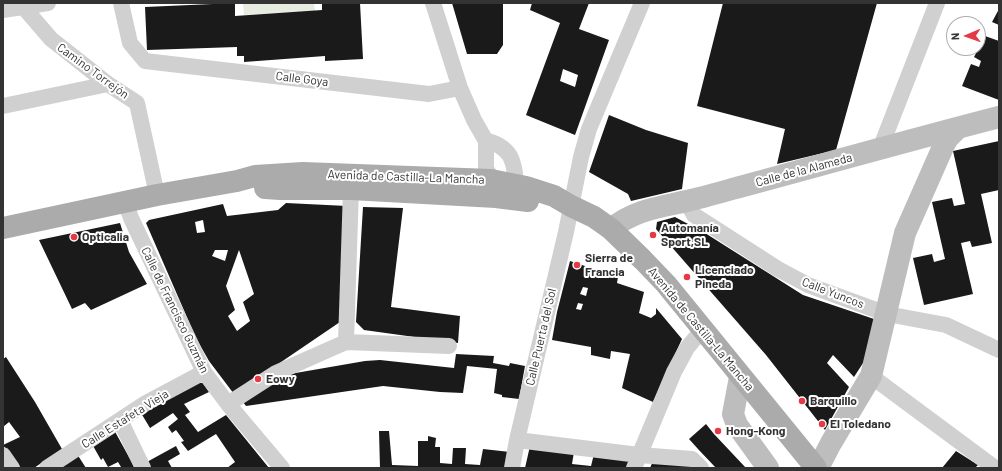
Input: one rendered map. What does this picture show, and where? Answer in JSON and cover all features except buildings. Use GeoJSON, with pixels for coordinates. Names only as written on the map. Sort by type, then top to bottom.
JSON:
{"type":"FeatureCollection","features":[{"type":"Feature","properties":{"kind":"main road","name":"Avenida de Castilla-La Mancha"},"geometry":{"type":"LineString","coordinates":[[3,228],[157,195],[237,181],[255,176],[303,173],[500,184],[554,196],[594,217],[612,229],[661,280],[817,468]]}},
{"type":"Feature","properties":{"kind":"main road","name":"Avenida de Castilla-La Mancha"},"geometry":{"type":"LineString","coordinates":[[237,181],[258,187],[280,189],[362,190],[496,197],[500,184]]}},
{"type":"Feature","properties":{"kind":"street"},"geometry":{"type":"LineString","coordinates":[[3,10],[22,5],[48,3]]}},
{"type":"Feature","properties":{"kind":"street","name":"Calle Goya"},"geometry":{"type":"LineString","coordinates":[[122,3],[130,43],[145,61],[429,94],[460,88]]}},
{"type":"Feature","properties":{"kind":"street"},"geometry":{"type":"LineString","coordinates":[[434,3],[460,88],[474,120],[486,141],[500,184],[515,174],[513,163],[509,155],[497,144],[486,141]]}},
{"type":"Feature","properties":{"kind":"street","name":"Calle Puerta del Sol"},"geometry":{"type":"LineString","coordinates":[[512,468],[517,440],[571,206],[580,157],[589,129],[642,3]]}},
{"type":"Feature","properties":{"kind":"street"},"geometry":{"type":"LineString","coordinates":[[880,149],[937,3]]}},
{"type":"Feature","properties":{"kind":"street","name":"Camino Torrejón"},"geometry":{"type":"LineString","coordinates":[[22,5],[50,39],[108,84],[137,102],[157,195]]}},
{"type":"Feature","properties":{"kind":"street"},"geometry":{"type":"LineString","coordinates":[[3,106],[108,84]]}},
{"type":"Feature","properties":{"kind":"street"},"geometry":{"type":"LineString","coordinates":[[817,468],[871,376],[887,314],[905,233],[937,141],[948,138],[958,128],[999,117]]}},
{"type":"Feature","properties":{"kind":"street","name":"Calle de la Alameda"},"geometry":{"type":"LineString","coordinates":[[612,229],[634,214],[652,209],[880,149],[937,141]]}},
{"type":"Feature","properties":{"kind":"street"},"geometry":{"type":"LineString","coordinates":[[346,342],[362,190]]}},
{"type":"Feature","properties":{"kind":"street","name":"Calle Yuncos"},"geometry":{"type":"LineString","coordinates":[[690,200],[690,208],[694,215],[778,269],[808,285],[887,314],[946,325],[999,349]]}},
{"type":"Feature","properties":{"kind":"street","name":"Calle de Francisco Guzmán"},"geometry":{"type":"LineString","coordinates":[[126,202],[131,218],[204,372],[228,404],[282,468]]}},
{"type":"Feature","properties":{"kind":"street"},"geometry":{"type":"LineString","coordinates":[[637,462],[674,372],[686,348],[702,330]]}},
{"type":"Feature","properties":{"kind":"street"},"geometry":{"type":"LineString","coordinates":[[228,404],[276,373],[346,342],[449,346]]}},
{"type":"Feature","properties":{"kind":"street","name":"Calle Estafeta Vieja"},"geometry":{"type":"LineString","coordinates":[[47,468],[146,403],[204,372]]}},
{"type":"Feature","properties":{"kind":"street"},"geometry":{"type":"LineString","coordinates":[[740,376],[733,414],[737,425],[768,468]]}},
{"type":"Feature","properties":{"kind":"street"},"geometry":{"type":"LineString","coordinates":[[871,376],[995,468]]}},
{"type":"Feature","properties":{"kind":"street"},"geometry":{"type":"LineString","coordinates":[[120,420],[143,468]]}},
{"type":"Feature","properties":{"kind":"street"},"geometry":{"type":"LineString","coordinates":[[517,440],[637,462],[692,459],[701,468]]}},
{"type":"Feature","properties":{"kind":"street"},"geometry":{"type":"LineString","coordinates":[[3,455],[12,468]]}},
{"type":"Feature","properties":{"kind":"shaded area"},"geometry":{"type":"Polygon","coordinates":[[[243,3],[314,3],[315,11],[244,15],[243,3]]]}},
{"type":"Feature","properties":{"kind":"place","name":"Automanía Sport,SL"},"geometry":{"type":"Point","coordinates":[653,235]}},
{"type":"Feature","properties":{"kind":"place","name":"Opticalia"},"geometry":{"type":"Point","coordinates":[74,237]}},
{"type":"Feature","properties":{"kind":"place","name":"Sierra de Francia"},"geometry":{"type":"Point","coordinates":[577,265]}},
{"type":"Feature","properties":{"kind":"place","name":"Licenciado Pineda"},"geometry":{"type":"Point","coordinates":[687,277]}},
{"type":"Feature","properties":{"kind":"place","name":"Eowy"},"geometry":{"type":"Point","coordinates":[258,379]}},
{"type":"Feature","properties":{"kind":"place","name":"Barquillo"},"geometry":{"type":"Point","coordinates":[802,401]}},
{"type":"Feature","properties":{"kind":"place","name":"El Toledano"},"geometry":{"type":"Point","coordinates":[822,424]}},
{"type":"Feature","properties":{"kind":"place","name":"Hong-Kong"},"geometry":{"type":"Point","coordinates":[718,431]}}]}
